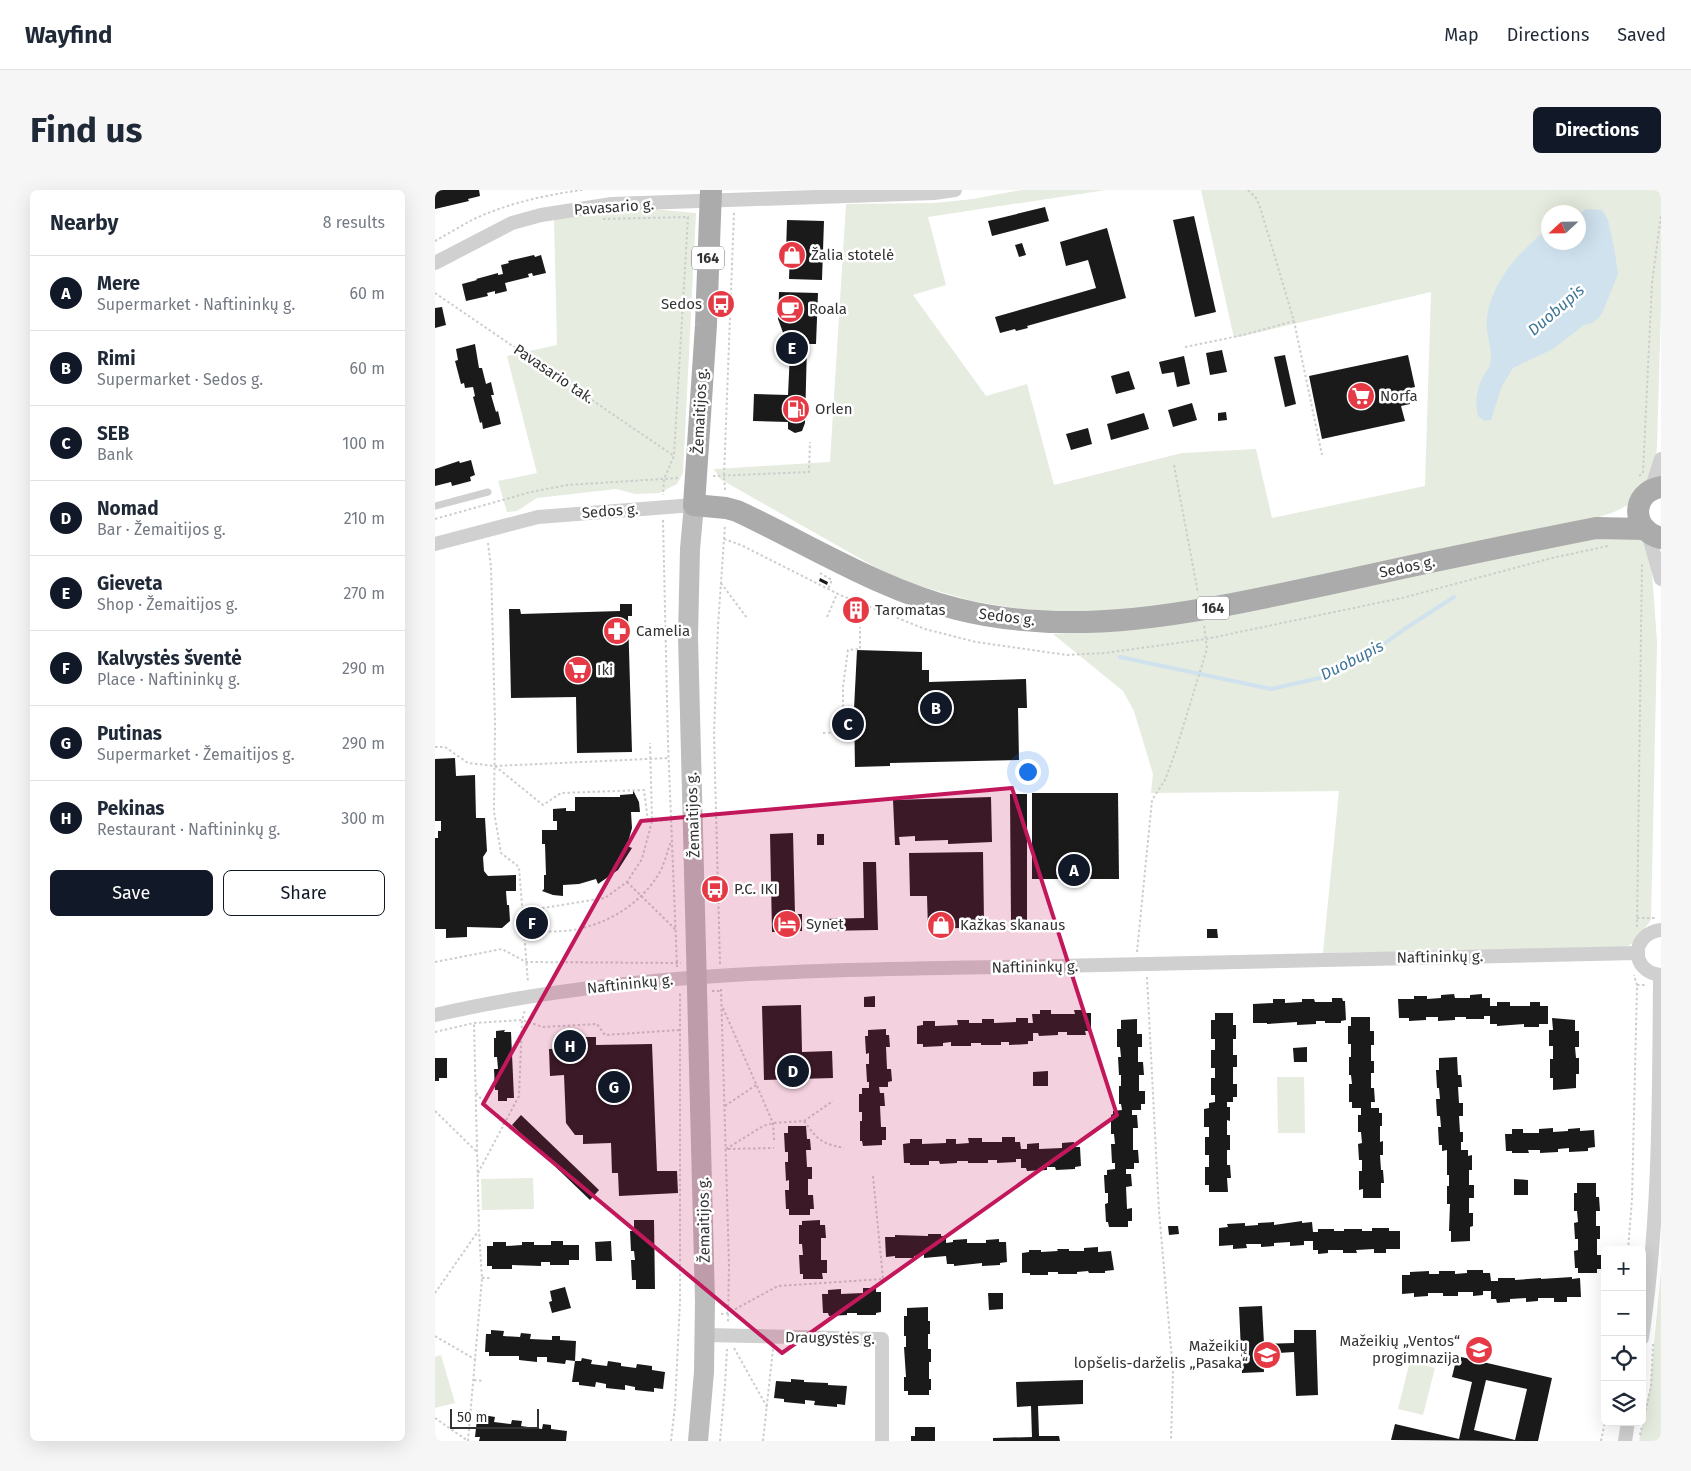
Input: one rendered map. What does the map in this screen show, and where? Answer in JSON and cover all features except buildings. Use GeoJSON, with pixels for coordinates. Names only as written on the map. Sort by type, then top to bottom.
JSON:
{"type":"FeatureCollection","features":[{"type":"Feature","properties":{"kind":"main road","name":"Žemaitijos g."},"geometry":{"type":"LineString","coordinates":[[698,1441],[704,1372],[705,1225],[690,981],[688,636],[690,549],[697,476],[706,325],[711,196]]}},
{"type":"Feature","properties":{"kind":"main road","name":"Sedos g."},"geometry":{"type":"LineString","coordinates":[[694,505],[737,511],[888,586],[934,603],[994,617],[1077,622],[1160,616],[1201,610],[1596,528],[1630,511],[1647,490]]}},
{"type":"Feature","properties":{"kind":"main road"},"geometry":{"type":"LineString","coordinates":[[1647,490],[1639,517],[1651,533]]}},
{"type":"Feature","properties":{"kind":"main road","name":"Sedos g."},"geometry":{"type":"LineString","coordinates":[[1596,528],[1651,533]]}},
{"type":"Feature","properties":{"kind":"street","name":"Pavasario g."},"geometry":{"type":"LineString","coordinates":[[435,264],[512,223],[541,214],[612,204],[711,196],[734,201],[933,193],[955,190]]}},
{"type":"Feature","properties":{"kind":"street"},"geometry":{"type":"LineString","coordinates":[[1647,490],[1656,480],[1661,459]]}},
{"type":"Feature","properties":{"kind":"street","name":"Sedos g."},"geometry":{"type":"LineString","coordinates":[[435,544],[538,517],[694,505]]}},
{"type":"Feature","properties":{"kind":"street"},"geometry":{"type":"LineString","coordinates":[[1651,533],[1661,579]]}},
{"type":"Feature","properties":{"kind":"street"},"geometry":{"type":"LineString","coordinates":[[1642,1336],[1650,1284],[1656,1205],[1661,975],[1653,974],[1642,966],[1633,953],[1647,934],[1661,930]]}},
{"type":"Feature","properties":{"kind":"street","name":"Naftininkų g."},"geometry":{"type":"LineString","coordinates":[[435,1014],[529,996],[690,981],[720,970],[911,969],[1633,953]]}},
{"type":"Feature","properties":{"kind":"street","name":"Draugystės g."},"geometry":{"type":"LineString","coordinates":[[705,1335],[882,1339],[882,1441]]}},
{"type":"Feature","properties":{"kind":"street"},"geometry":{"type":"LineString","coordinates":[[1625,1441],[1627,1426]]}},
{"type":"Feature","properties":{"kind":"lane"},"geometry":{"type":"LineString","coordinates":[[435,506],[489,492]]}},
{"type":"Feature","properties":{"kind":"path"},"geometry":{"type":"LineString","coordinates":[[435,241],[475,219],[507,206],[536,197],[582,190]]}},
{"type":"Feature","properties":{"kind":"path"},"geometry":{"type":"LineString","coordinates":[[1248,190],[1256,198],[1260,207],[1294,321],[1321,455]]}},
{"type":"Feature","properties":{"kind":"path"},"geometry":{"type":"LineString","coordinates":[[720,1441],[725,1385],[729,1265],[714,734],[726,508],[724,476],[734,201]]}},
{"type":"Feature","properties":{"kind":"path"},"geometry":{"type":"LineString","coordinates":[[1647,490],[1643,473],[1650,302],[1661,215]]}},
{"type":"Feature","properties":{"kind":"path"},"geometry":{"type":"LineString","coordinates":[[601,220],[688,217],[674,456],[664,480],[662,507],[677,962],[690,981],[721,991]]}},
{"type":"Feature","properties":{"kind":"path","name":"Pavasario tak."},"geometry":{"type":"LineString","coordinates":[[435,293],[674,456]]}},
{"type":"Feature","properties":{"kind":"path"},"geometry":{"type":"LineString","coordinates":[[1185,347],[1243,335],[1294,321]]}},
{"type":"Feature","properties":{"kind":"path"},"geometry":{"type":"LineString","coordinates":[[435,519],[531,492],[567,485],[664,480],[697,476],[809,472],[810,442]]}},
{"type":"Feature","properties":{"kind":"path"},"geometry":{"type":"LineString","coordinates":[[1131,954],[1137,954],[1152,800],[1165,780],[1175,753],[1207,649],[1174,465]]}},
{"type":"Feature","properties":{"kind":"path"},"geometry":{"type":"LineString","coordinates":[[478,1173],[505,1126],[519,1096],[522,1020],[529,996],[519,866],[501,853],[494,812],[495,766],[491,567],[486,531]]}},
{"type":"Feature","properties":{"kind":"path"},"geometry":{"type":"LineString","coordinates":[[1629,1246],[1637,985],[1630,965],[1633,953],[1629,943],[1637,932],[1642,555]]}},
{"type":"Feature","properties":{"kind":"path"},"geometry":{"type":"LineString","coordinates":[[817,572],[832,580],[828,589]]}},
{"type":"Feature","properties":{"kind":"path"},"geometry":{"type":"LineString","coordinates":[[721,583],[747,618]]}},
{"type":"Feature","properties":{"kind":"path"},"geometry":{"type":"LineString","coordinates":[[827,617],[837,594]]}},
{"type":"Feature","properties":{"kind":"path"},"geometry":{"type":"LineString","coordinates":[[823,733],[843,732],[843,687],[847,650],[860,649],[860,627]]}},
{"type":"Feature","properties":{"kind":"path"},"geometry":{"type":"LineString","coordinates":[[522,908],[543,908],[605,898],[627,882],[642,859],[652,821],[650,743]]}},
{"type":"Feature","properties":{"kind":"path"},"geometry":{"type":"LineString","coordinates":[[435,748],[445,747],[468,763],[495,766],[669,758]]}},
{"type":"Feature","properties":{"kind":"path"},"geometry":{"type":"LineString","coordinates":[[495,766],[543,805],[561,793],[644,790],[648,821],[672,820]]}},
{"type":"Feature","properties":{"kind":"path"},"geometry":{"type":"LineString","coordinates":[[524,931],[577,930],[608,920],[628,908],[640,897],[661,870],[672,839]]}},
{"type":"Feature","properties":{"kind":"path"},"geometry":{"type":"LineString","coordinates":[[627,882],[640,897],[676,930]]}},
{"type":"Feature","properties":{"kind":"path"},"geometry":{"type":"LineString","coordinates":[[1637,918],[1661,917]]}},
{"type":"Feature","properties":{"kind":"path"},"geometry":{"type":"LineString","coordinates":[[435,962],[502,949],[526,962],[677,962]]}},
{"type":"Feature","properties":{"kind":"path"},"geometry":{"type":"LineString","coordinates":[[671,1441],[675,1406],[680,1301],[679,1030],[690,981],[677,962]]}},
{"type":"Feature","properties":{"kind":"path"},"geometry":{"type":"LineString","coordinates":[[1147,964],[1159,1211],[1173,1371],[1171,1441]]}},
{"type":"Feature","properties":{"kind":"path"},"geometry":{"type":"LineString","coordinates":[[690,981],[720,970]]}},
{"type":"Feature","properties":{"kind":"path"},"geometry":{"type":"LineString","coordinates":[[722,1005],[773,1123],[773,1140]]}},
{"type":"Feature","properties":{"kind":"path"},"geometry":{"type":"LineString","coordinates":[[435,1032],[474,1023],[522,1020],[543,1027],[597,1024],[605,1035],[679,1030]]}},
{"type":"Feature","properties":{"kind":"path"},"geometry":{"type":"LineString","coordinates":[[435,1418],[468,1441],[482,1278],[476,1151],[474,1023]]}},
{"type":"Feature","properties":{"kind":"path"},"geometry":{"type":"LineString","coordinates":[[725,1107],[756,1085]]}},
{"type":"Feature","properties":{"kind":"path"},"geometry":{"type":"LineString","coordinates":[[476,1093],[505,1126]]}},
{"type":"Feature","properties":{"kind":"path"},"geometry":{"type":"LineString","coordinates":[[726,1149],[763,1126],[773,1123],[804,1121],[833,1101]]}},
{"type":"Feature","properties":{"kind":"path"},"geometry":{"type":"LineString","coordinates":[[435,1111],[476,1151]]}},
{"type":"Feature","properties":{"kind":"path"},"geometry":{"type":"LineString","coordinates":[[804,1121],[818,1140],[843,1148]]}},
{"type":"Feature","properties":{"kind":"path"},"geometry":{"type":"LineString","coordinates":[[726,1149],[774,1148]]}},
{"type":"Feature","properties":{"kind":"path"},"geometry":{"type":"LineString","coordinates":[[705,1315],[728,1314],[778,1286],[883,1279],[873,1176]]}},
{"type":"Feature","properties":{"kind":"path"},"geometry":{"type":"LineString","coordinates":[[435,1293],[479,1230]]}},
{"type":"Feature","properties":{"kind":"path"},"geometry":{"type":"LineString","coordinates":[[482,1278],[490,1278]]}},
{"type":"Feature","properties":{"kind":"path"},"geometry":{"type":"LineString","coordinates":[[727,1335],[767,1407]]}},
{"type":"Feature","properties":{"kind":"path"},"geometry":{"type":"LineString","coordinates":[[435,1336],[476,1360]]}},
{"type":"Feature","properties":{"kind":"path"},"geometry":{"type":"LineString","coordinates":[[763,1441],[774,1336]]}},
{"type":"Feature","properties":{"kind":"path"},"geometry":{"type":"LineString","coordinates":[[474,1380],[484,1381]]}},
{"type":"Feature","properties":{"kind":"path"},"geometry":{"type":"LineString","coordinates":[[1601,1441],[1604,1426]]}},
{"type":"Feature","properties":{"kind":"highlighted area"},"geometry":{"type":"Polygon","coordinates":[[[1012,788],[1117,1115],[782,1353],[483,1104],[641,821],[1012,788]]]}},
{"type":"Feature","properties":{"kind":"shaded area"},"geometry":{"type":"Polygon","coordinates":[[[1021,190],[1106,190],[928,217],[946,285],[913,295],[986,396],[1027,384],[1054,485],[1182,453],[1256,449],[1272,518],[1425,486],[1431,292],[1234,338],[1201,190],[1661,190],[1661,307],[1657,446],[1655,466],[1650,480],[1634,502],[1614,512],[1585,522],[1168,607],[1076,613],[1021,609],[972,601],[920,586],[884,572],[720,479],[714,469],[830,462],[846,204],[934,203],[973,199],[1021,190]]]}},
{"type":"Feature","properties":{"kind":"shaded area"},"geometry":{"type":"Polygon","coordinates":[[[653,209],[696,213],[683,473],[677,484],[659,493],[635,494],[616,489],[537,498],[517,511],[507,512],[498,481],[537,473],[507,356],[557,345],[554,218],[653,209]]]}},
{"type":"Feature","properties":{"kind":"shaded area"},"geometry":{"type":"Polygon","coordinates":[[[1617,533],[1645,539],[1651,558],[1657,642],[1651,920],[1634,943],[1623,948],[1323,953],[1339,791],[1151,793],[1153,774],[1134,711],[1123,691],[1053,634],[1117,630],[1617,533]]]}},
{"type":"Feature","properties":{"kind":"shaded area"},"geometry":{"type":"Polygon","coordinates":[[[1277,1077],[1304,1077],[1305,1133],[1278,1133],[1277,1077]]]}},
{"type":"Feature","properties":{"kind":"shaded area"},"geometry":{"type":"Polygon","coordinates":[[[533,1178],[534,1209],[482,1210],[481,1179],[533,1178]]]}},
{"type":"Feature","properties":{"kind":"shaded area"},"geometry":{"type":"Polygon","coordinates":[[[1661,1270],[1661,1441],[1639,1441],[1642,1426],[1646,1426],[1646,1407],[1650,1387],[1661,1270]]]}},
{"type":"Feature","properties":{"kind":"shaded area"},"geometry":{"type":"Polygon","coordinates":[[[441,1355],[455,1403],[435,1408],[435,1357],[441,1355]]]}},
{"type":"Feature","properties":{"kind":"shaded area"},"geometry":{"type":"Polygon","coordinates":[[[1410,1361],[1435,1368],[1423,1415],[1398,1409],[1410,1361]]]}},
{"type":"Feature","properties":{"kind":"water"},"geometry":{"type":"Polygon","coordinates":[[[1586,210],[1602,210],[1608,220],[1614,247],[1618,274],[1603,311],[1599,318],[1592,323],[1584,325],[1553,349],[1513,368],[1502,386],[1491,420],[1485,421],[1478,416],[1477,397],[1478,388],[1491,360],[1487,319],[1494,292],[1517,257],[1541,235],[1541,250],[1586,250],[1586,210]]]}},
{"type":"Feature","properties":{"kind":"waterway","name":"Duobupis"},"geometry":{"type":"LineString","coordinates":[[1120,657],[1271,689],[1324,677],[1367,656],[1454,597]]}},
{"type":"Feature","properties":{"kind":"place","name":"Žalia stotelė"},"geometry":{"type":"Point","coordinates":[792,255]}},
{"type":"Feature","properties":{"kind":"place","name":"Sedos"},"geometry":{"type":"Point","coordinates":[721,304]}},
{"type":"Feature","properties":{"kind":"place","name":"Roala"},"geometry":{"type":"Point","coordinates":[790,309]}},
{"type":"Feature","properties":{"kind":"place","name":"Gieveta"},"geometry":{"type":"Point","coordinates":[792,348]}},
{"type":"Feature","properties":{"kind":"place","name":"Norfa"},"geometry":{"type":"Point","coordinates":[1361,396]}},
{"type":"Feature","properties":{"kind":"place","name":"Orlen"},"geometry":{"type":"Point","coordinates":[796,409]}},
{"type":"Feature","properties":{"kind":"place","name":"Taromatas"},"geometry":{"type":"Point","coordinates":[856,610]}},
{"type":"Feature","properties":{"kind":"place","name":"Camelia"},"geometry":{"type":"Point","coordinates":[617,631]}},
{"type":"Feature","properties":{"kind":"place","name":"Iki"},"geometry":{"type":"Point","coordinates":[578,670]}},
{"type":"Feature","properties":{"kind":"place","name":"Rimi"},"geometry":{"type":"Point","coordinates":[936,708]}},
{"type":"Feature","properties":{"kind":"place","name":"SEB"},"geometry":{"type":"Point","coordinates":[848,724]}},
{"type":"Feature","properties":{"kind":"place","name":"Mere"},"geometry":{"type":"Point","coordinates":[1074,870]}},
{"type":"Feature","properties":{"kind":"place","name":"P.C. IKI"},"geometry":{"type":"Point","coordinates":[715,889]}},
{"type":"Feature","properties":{"kind":"place","name":"Kalvystės šventė"},"geometry":{"type":"Point","coordinates":[532,923]}},
{"type":"Feature","properties":{"kind":"place","name":"Synet"},"geometry":{"type":"Point","coordinates":[787,924]}},
{"type":"Feature","properties":{"kind":"place","name":"Kažkas skanaus"},"geometry":{"type":"Point","coordinates":[941,925]}},
{"type":"Feature","properties":{"kind":"place","name":"Pekinas"},"geometry":{"type":"Point","coordinates":[570,1046]}},
{"type":"Feature","properties":{"kind":"place","name":"Nomad"},"geometry":{"type":"Point","coordinates":[793,1071]}},
{"type":"Feature","properties":{"kind":"place","name":"Putinas"},"geometry":{"type":"Point","coordinates":[614,1087]}},
{"type":"Feature","properties":{"kind":"place","name":"Mažeikių „Ventos“ progimnazija"},"geometry":{"type":"Point","coordinates":[1479,1350]}},
{"type":"Feature","properties":{"kind":"place","name":"Mažeikių lopšelis-darželis „Pasaka“"},"geometry":{"type":"Point","coordinates":[1267,1355]}}]}
